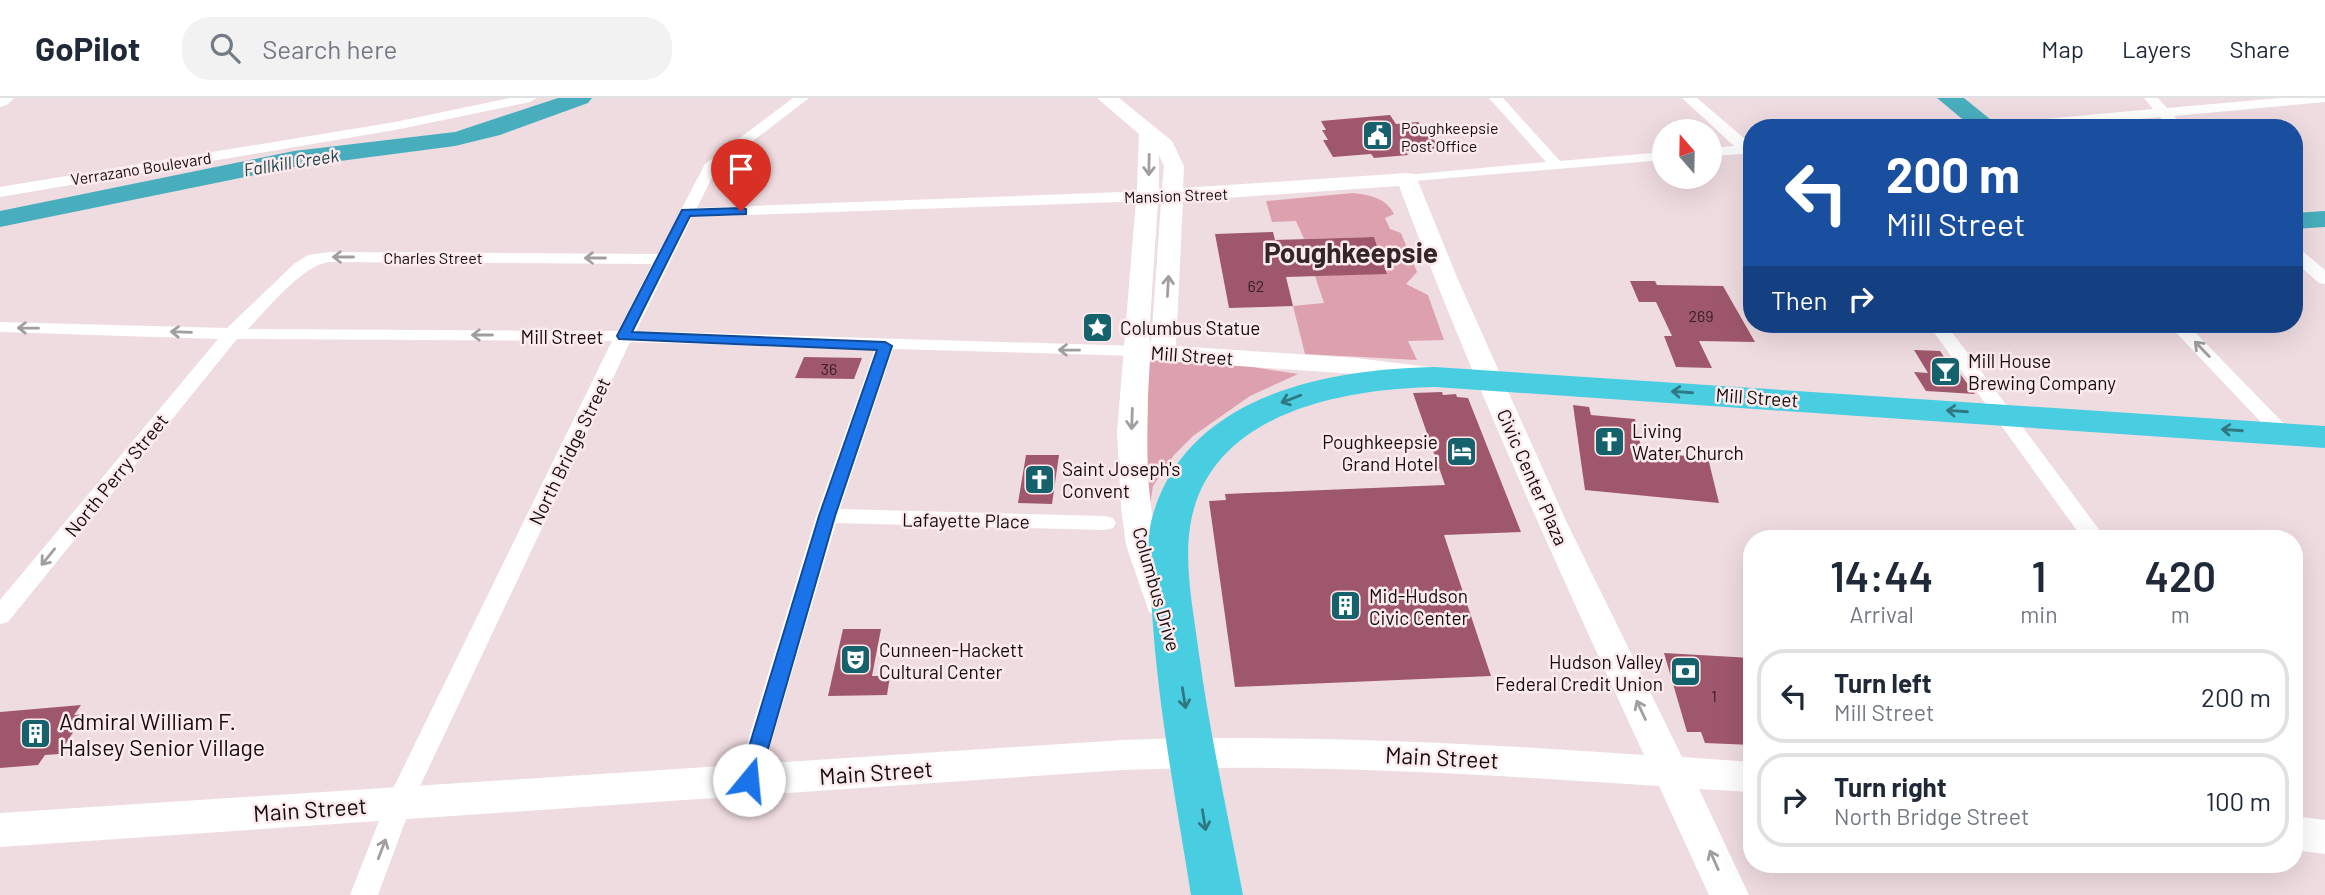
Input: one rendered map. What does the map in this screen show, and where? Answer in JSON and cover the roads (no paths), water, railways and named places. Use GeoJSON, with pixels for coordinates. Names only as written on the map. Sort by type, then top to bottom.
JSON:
{"type":"FeatureCollection","features":[{"type":"Feature","properties":{"kind":"highway"},"geometry":{"type":"LineString","coordinates":[[1175,643],[1169,531],[1181,492],[1193,470],[1210,450],[1254,416],[1308,392],[1369,378],[1454,378]]}},
{"type":"Feature","properties":{"kind":"highway","name":"Mill Street"},"geometry":{"type":"LineString","coordinates":[[1454,378],[2325,437]]}},
{"type":"Feature","properties":{"kind":"highway","name":"Columbus Drive"},"geometry":{"type":"LineString","coordinates":[[1175,643],[1217,895]]}},
{"type":"Feature","properties":{"kind":"street","name":"Verrazano Boulevard"},"geometry":{"type":"LineString","coordinates":[[0,192],[396,126],[530,98]]}},
{"type":"Feature","properties":{"kind":"street","name":"North Bridge Street"},"geometry":{"type":"LineString","coordinates":[[364,895],[399,803],[624,336],[710,167],[802,98]]}},
{"type":"Feature","properties":{"kind":"street"},"geometry":{"type":"LineString","coordinates":[[1107,98],[1165,145],[1184,172],[1213,188],[1236,193]]}},
{"type":"Feature","properties":{"kind":"street"},"geometry":{"type":"LineString","coordinates":[[1496,98],[1557,166]]}},
{"type":"Feature","properties":{"kind":"street"},"geometry":{"type":"LineString","coordinates":[[1689,98],[1743,144]]}},
{"type":"Feature","properties":{"kind":"street"},"geometry":{"type":"LineString","coordinates":[[2151,98],[2169,119]]}},
{"type":"Feature","properties":{"kind":"street"},"geometry":{"type":"LineString","coordinates":[[2092,119],[2325,98]]}},
{"type":"Feature","properties":{"kind":"street","name":"Columbus Drive"},"geometry":{"type":"LineString","coordinates":[[1149,133],[1148,196],[1136,336],[1150,353]]}},
{"type":"Feature","properties":{"kind":"street"},"geometry":{"type":"LineString","coordinates":[[1722,151],[1743,150]]}},
{"type":"Feature","properties":{"kind":"street","name":"Columbus Drive"},"geometry":{"type":"LineString","coordinates":[[1170,153],[1175,172],[1173,195],[1150,353],[1131,433],[1139,530],[1148,566],[1175,643]]}},
{"type":"Feature","properties":{"kind":"street","name":"Mansion Street"},"geometry":{"type":"LineString","coordinates":[[686,213],[1236,193],[1652,157]]}},
{"type":"Feature","properties":{"kind":"street","name":"Civic Center Plaza"},"geometry":{"type":"LineString","coordinates":[[1407,179],[1447,282],[1492,380],[1552,523],[1699,826],[1729,895]]}},
{"type":"Feature","properties":{"kind":"street","name":"Charles Street"},"geometry":{"type":"LineString","coordinates":[[232,334],[300,268],[314,259],[664,259]]}},
{"type":"Feature","properties":{"kind":"street"},"geometry":{"type":"LineString","coordinates":[[2303,260],[2325,279]]}},
{"type":"Feature","properties":{"kind":"street","name":"Mill Street"},"geometry":{"type":"LineString","coordinates":[[0,327],[232,334],[624,336],[1150,353],[1377,368],[1454,378]]}},
{"type":"Feature","properties":{"kind":"street"},"geometry":{"type":"LineString","coordinates":[[1944,333],[2089,530]]}},
{"type":"Feature","properties":{"kind":"street"},"geometry":{"type":"LineString","coordinates":[[2185,333],[2283,434]]}},
{"type":"Feature","properties":{"kind":"street","name":"North Perry Street"},"geometry":{"type":"LineString","coordinates":[[0,616],[232,334]]}},
{"type":"Feature","properties":{"kind":"street"},"geometry":{"type":"LineString","coordinates":[[749,780],[827,516],[885,346]]}},
{"type":"Feature","properties":{"kind":"street","name":"Lafayette Place"},"geometry":{"type":"LineString","coordinates":[[827,516],[1105,523]]}},
{"type":"Feature","properties":{"kind":"street","name":"Main Street"},"geometry":{"type":"LineString","coordinates":[[0,830],[749,780],[1284,750],[1393,753],[1743,776]]}},
{"type":"Feature","properties":{"kind":"waterway","name":"Fallkill Creek"},"geometry":{"type":"LineString","coordinates":[[0,219],[294,159],[455,139],[491,130],[580,98]]}},
{"type":"Feature","properties":{"kind":"waterway","name":"Fallkill Creek"},"geometry":{"type":"LineString","coordinates":[[1949,98],[1977,119]]}},
{"type":"Feature","properties":{"kind":"waterway","name":"Fallkill Creek"},"geometry":{"type":"LineString","coordinates":[[2303,220],[2325,219]]}},
{"type":"Feature","properties":{"kind":"place","name":"Poughkeepsie Post Office"},"geometry":{"type":"Point","coordinates":[1378,136]}},
{"type":"Feature","properties":{"kind":"place","name":"Columbus Statue"},"geometry":{"type":"Point","coordinates":[1097,327]}},
{"type":"Feature","properties":{"kind":"place","name":"Mill House Brewing Company"},"geometry":{"type":"Point","coordinates":[1945,371]}},
{"type":"Feature","properties":{"kind":"place","name":"Living Water Church"},"geometry":{"type":"Point","coordinates":[1609,441]}},
{"type":"Feature","properties":{"kind":"place","name":"Poughkeepsie Grand Hotel"},"geometry":{"type":"Point","coordinates":[1461,452]}},
{"type":"Feature","properties":{"kind":"place","name":"Saint Joseph's Convent"},"geometry":{"type":"Point","coordinates":[1039,479]}},
{"type":"Feature","properties":{"kind":"place","name":"Mid-Hudson Civic Center"},"geometry":{"type":"Point","coordinates":[1346,606]}},
{"type":"Feature","properties":{"kind":"place","name":"Cunneen-Hackett Cultural Center"},"geometry":{"type":"Point","coordinates":[856,660]}},
{"type":"Feature","properties":{"kind":"place","name":"Hudson Valley Federal Credit Union"},"geometry":{"type":"Point","coordinates":[1686,672]}},
{"type":"Feature","properties":{"kind":"place","name":"Admiral William F. Halsey Senior Village"},"geometry":{"type":"Point","coordinates":[36,734]}},
{"type":"Feature","properties":{"kind":"district","name":"Poughkeepsie"},"geometry":{"type":"Point","coordinates":[1351,252]}}]}
